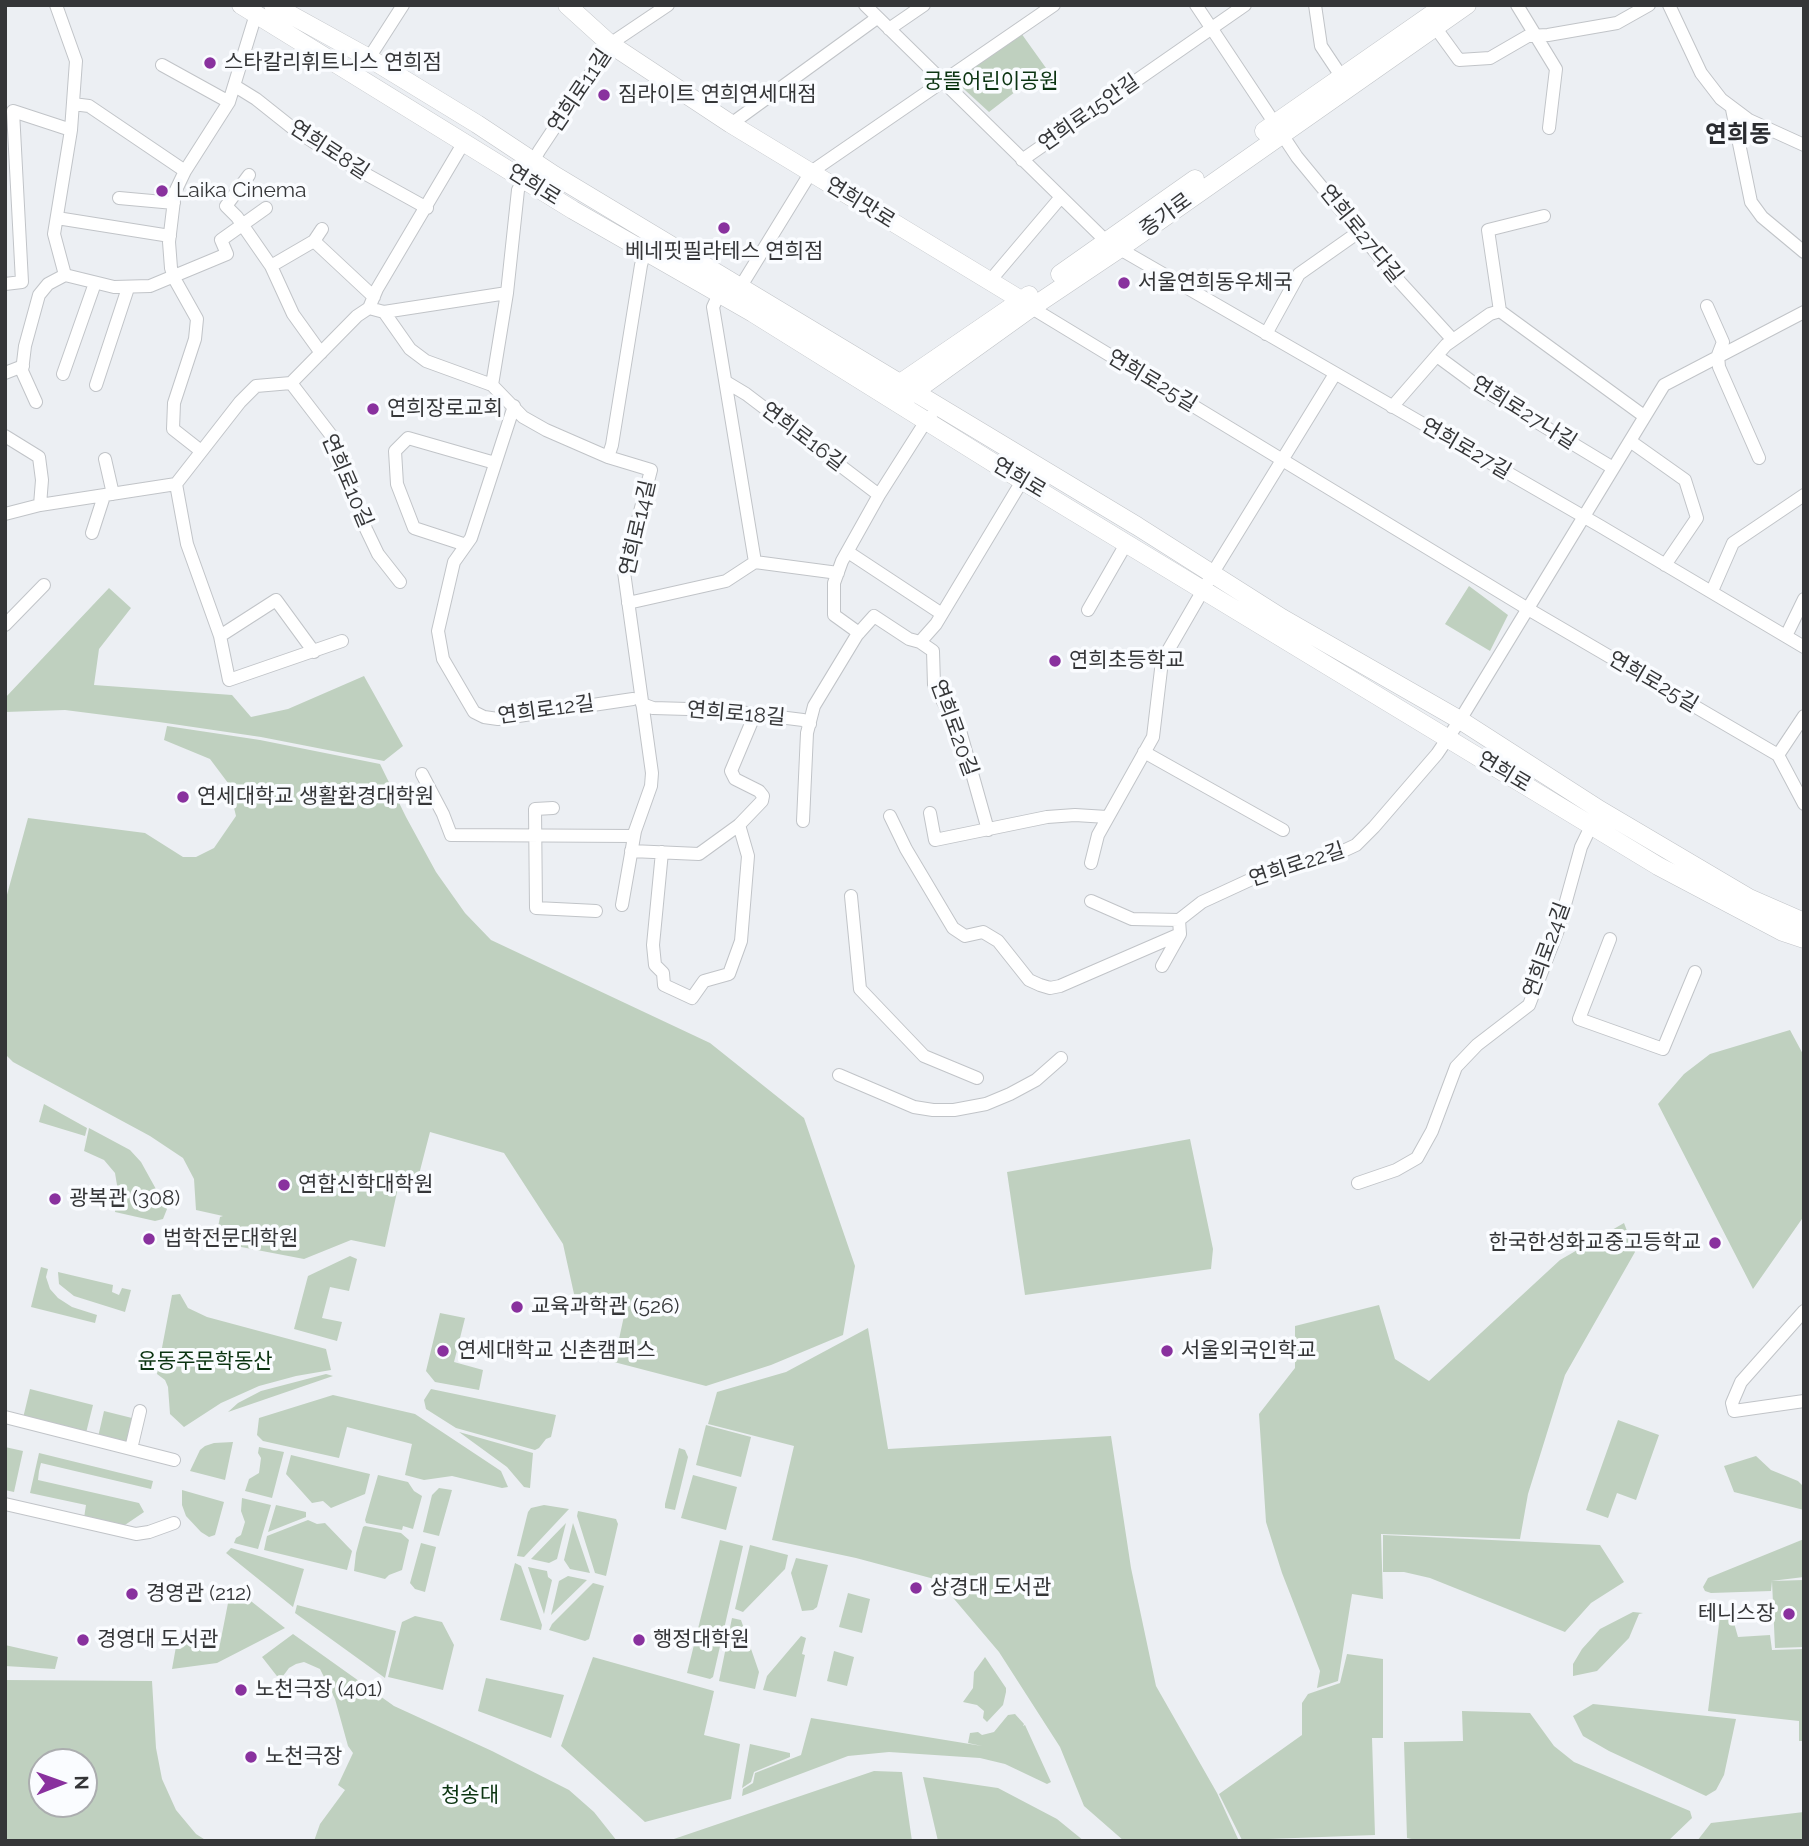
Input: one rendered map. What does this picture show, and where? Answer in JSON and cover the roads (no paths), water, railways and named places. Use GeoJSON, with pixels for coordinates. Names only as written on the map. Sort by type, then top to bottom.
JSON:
{"type":"FeatureCollection","features":[{"type":"Feature","properties":{"kind":"main road","name":"연희로"},"geometry":{"type":"LineString","coordinates":[[274,5],[369,58],[907,388],[933,415],[1022,481],[1126,544],[1321,641],[1460,720],[1658,866],[1783,932],[1804,939]]}},
{"type":"Feature","properties":{"kind":"main road","name":"연희맛로"},"geometry":{"type":"LineString","coordinates":[[567,5],[610,44],[731,124],[1026,304]]}},
{"type":"Feature","properties":{"kind":"main road","name":"증가로"},"geometry":{"type":"LineString","coordinates":[[1278,128],[1341,76],[1445,5]]}},
{"type":"Feature","properties":{"kind":"main road","name":"증가로"},"geometry":{"type":"LineString","coordinates":[[891,399],[1278,128],[1467,5]]}},
{"type":"Feature","properties":{"kind":"main road","name":"연희로"},"geometry":{"type":"LineString","coordinates":[[249,10],[523,179],[891,399],[933,415],[1125,519],[1207,582],[1447,738],[1749,898],[1804,922]]}},
{"type":"Feature","properties":{"kind":"street"},"geometry":{"type":"LineString","coordinates":[[56,5],[76,61],[71,130],[54,234],[65,275]]}},
{"type":"Feature","properties":{"kind":"street"},"geometry":{"type":"LineString","coordinates":[[369,58],[403,5]]}},
{"type":"Feature","properties":{"kind":"street","name":"연희로11길"},"geometry":{"type":"LineString","coordinates":[[533,161],[610,44],[668,5]]}},
{"type":"Feature","properties":{"kind":"street","name":"연희로15안길"},"geometry":{"type":"LineString","coordinates":[[865,5],[1022,160],[1245,5]]}},
{"type":"Feature","properties":{"kind":"street"},"geometry":{"type":"LineString","coordinates":[[889,29],[924,5]]}},
{"type":"Feature","properties":{"kind":"street"},"geometry":{"type":"LineString","coordinates":[[741,285],[811,172],[1054,5]]}},
{"type":"Feature","properties":{"kind":"street"},"geometry":{"type":"LineString","coordinates":[[1196,5],[1278,128]]}},
{"type":"Feature","properties":{"kind":"street"},"geometry":{"type":"LineString","coordinates":[[1315,5],[1321,46],[1341,76]]}},
{"type":"Feature","properties":{"kind":"street"},"geometry":{"type":"LineString","coordinates":[[1517,5],[1556,69],[1549,128]]}},
{"type":"Feature","properties":{"kind":"street"},"geometry":{"type":"LineString","coordinates":[[1435,27],[1459,60],[1490,58],[1528,36],[1617,23],[1650,5]]}},
{"type":"Feature","properties":{"kind":"street"},"geometry":{"type":"LineString","coordinates":[[1669,5],[1701,72],[1721,99],[1749,121],[1804,145]]}},
{"type":"Feature","properties":{"kind":"street"},"geometry":{"type":"LineString","coordinates":[[201,451],[173,429],[174,403],[194,340],[197,319],[174,278],[170,236],[175,192],[185,171],[229,102],[235,86],[249,10]]}},
{"type":"Feature","properties":{"kind":"street"},"geometry":{"type":"LineString","coordinates":[[731,124],[877,18]]}},
{"type":"Feature","properties":{"kind":"street"},"geometry":{"type":"LineString","coordinates":[[162,65],[229,102]]}},
{"type":"Feature","properties":{"kind":"street","name":"연희로8길"},"geometry":{"type":"LineString","coordinates":[[235,86],[334,156],[427,208]]}},
{"type":"Feature","properties":{"kind":"street"},"geometry":{"type":"LineString","coordinates":[[73,104],[89,106],[185,171]]}},
{"type":"Feature","properties":{"kind":"street"},"geometry":{"type":"LineString","coordinates":[[1732,109],[1751,202],[1762,217],[1804,252]]}},
{"type":"Feature","properties":{"kind":"street"},"geometry":{"type":"LineString","coordinates":[[5,284],[22,282],[13,111],[71,130]]}},
{"type":"Feature","properties":{"kind":"street","name":"연희로27다길"},"geometry":{"type":"LineString","coordinates":[[1278,128],[1297,157],[1399,282],[1453,340]]}},
{"type":"Feature","properties":{"kind":"street"},"geometry":{"type":"LineString","coordinates":[[5,514],[40,505],[176,484],[240,402],[257,386],[291,383],[372,302],[464,142]]}},
{"type":"Feature","properties":{"kind":"street"},"geometry":{"type":"LineString","coordinates":[[1022,160],[1113,245]]}},
{"type":"Feature","properties":{"kind":"street"},"geometry":{"type":"LineString","coordinates":[[492,385],[507,293],[518,190],[533,161]]}},
{"type":"Feature","properties":{"kind":"street"},"geometry":{"type":"LineString","coordinates":[[249,175],[226,206],[242,224],[271,267],[292,314],[321,353]]}},
{"type":"Feature","properties":{"kind":"street"},"geometry":{"type":"LineString","coordinates":[[989,282],[1061,197]]}},
{"type":"Feature","properties":{"kind":"street"},"geometry":{"type":"LineString","coordinates":[[118,198],[174,203]]}},
{"type":"Feature","properties":{"kind":"street"},"geometry":{"type":"LineString","coordinates":[[36,402],[22,372],[25,346],[39,295],[48,284],[65,275],[128,288],[150,286],[174,278],[227,254],[221,240],[266,208]]}},
{"type":"Feature","properties":{"kind":"street"},"geometry":{"type":"LineString","coordinates":[[1545,216],[1488,230],[1500,311],[1644,416]]}},
{"type":"Feature","properties":{"kind":"street"},"geometry":{"type":"LineString","coordinates":[[57,218],[170,236]]}},
{"type":"Feature","properties":{"kind":"street"},"geometry":{"type":"LineString","coordinates":[[271,267],[314,242],[322,229]]}},
{"type":"Feature","properties":{"kind":"street"},"geometry":{"type":"LineString","coordinates":[[1266,334],[1299,274],[1353,236],[1357,230]]}},
{"type":"Feature","properties":{"kind":"street"},"geometry":{"type":"LineString","coordinates":[[314,242],[384,312],[410,349],[426,361],[492,385],[523,417],[534,424],[608,457],[645,252]]}},
{"type":"Feature","properties":{"kind":"street","name":"연희로27길"},"geometry":{"type":"LineString","coordinates":[[1113,245],[1712,591],[1804,647]]}},
{"type":"Feature","properties":{"kind":"street"},"geometry":{"type":"LineString","coordinates":[[63,374],[95,283]]}},
{"type":"Feature","properties":{"kind":"street"},"geometry":{"type":"LineString","coordinates":[[96,386],[128,288]]}},
{"type":"Feature","properties":{"kind":"street"},"geometry":{"type":"LineString","coordinates":[[384,312],[507,293]]}},
{"type":"Feature","properties":{"kind":"street","name":"연희로16길"},"geometry":{"type":"LineString","coordinates":[[719,294],[713,307],[755,562]]}},
{"type":"Feature","properties":{"kind":"street","name":"연희로25길"},"geometry":{"type":"LineString","coordinates":[[1026,304],[1528,609],[1778,755]]}},
{"type":"Feature","properties":{"kind":"street"},"geometry":{"type":"LineString","coordinates":[[1707,306],[1723,342],[1718,356],[1719,367],[1759,458]]}},
{"type":"Feature","properties":{"kind":"street"},"geometry":{"type":"LineString","coordinates":[[1392,407],[1453,340],[1490,314],[1500,311]]}},
{"type":"Feature","properties":{"kind":"street"},"geometry":{"type":"LineString","coordinates":[[1460,720],[1664,385],[1804,312]]}},
{"type":"Feature","properties":{"kind":"street","name":"연희로27나길"},"geometry":{"type":"LineString","coordinates":[[1437,356],[1479,387],[1613,468]]}},
{"type":"Feature","properties":{"kind":"street"},"geometry":{"type":"LineString","coordinates":[[5,373],[23,366]]}},
{"type":"Feature","properties":{"kind":"street"},"geometry":{"type":"LineString","coordinates":[[1091,863],[1098,835],[1153,737],[1162,662],[1207,582],[1335,373]]}},
{"type":"Feature","properties":{"kind":"street","name":"연희로16길"},"geometry":{"type":"LineString","coordinates":[[726,382],[746,394],[879,495]]}},
{"type":"Feature","properties":{"kind":"street","name":"연희로10길"},"geometry":{"type":"LineString","coordinates":[[291,383],[334,439],[366,529],[378,554],[400,582]]}},
{"type":"Feature","properties":{"kind":"street","name":"연희로12길"},"geometry":{"type":"LineString","coordinates":[[513,406],[471,538],[454,562],[438,631],[443,659],[474,712],[484,717],[498,719],[637,702]]}},
{"type":"Feature","properties":{"kind":"street"},"geometry":{"type":"LineString","coordinates":[[933,415],[879,495],[848,552],[834,583],[834,615],[859,633],[874,616],[909,639],[920,642],[942,614],[1022,481]]}},
{"type":"Feature","properties":{"kind":"street"},"geometry":{"type":"LineString","coordinates":[[5,436],[38,457],[42,480],[40,505]]}},
{"type":"Feature","properties":{"kind":"street"},"geometry":{"type":"LineString","coordinates":[[466,545],[414,528],[397,484],[395,450],[408,438],[495,463]]}},
{"type":"Feature","properties":{"kind":"street"},"geometry":{"type":"LineString","coordinates":[[1630,441],[1685,480],[1697,518],[1665,565]]}},
{"type":"Feature","properties":{"kind":"street","name":"연희로14길"},"geometry":{"type":"LineString","coordinates":[[608,457],[651,470],[624,572],[637,702],[652,773],[651,786],[634,836],[622,905]]}},
{"type":"Feature","properties":{"kind":"street"},"geometry":{"type":"LineString","coordinates":[[92,533],[108,495],[105,459]]}},
{"type":"Feature","properties":{"kind":"street"},"geometry":{"type":"LineString","coordinates":[[176,484],[187,544],[220,636],[229,680],[342,641]]}},
{"type":"Feature","properties":{"kind":"street"},"geometry":{"type":"LineString","coordinates":[[1712,591],[1733,543],[1804,495]]}},
{"type":"Feature","properties":{"kind":"street"},"geometry":{"type":"LineString","coordinates":[[1088,610],[1126,544]]}},
{"type":"Feature","properties":{"kind":"street"},"geometry":{"type":"LineString","coordinates":[[848,552],[942,614]]}},
{"type":"Feature","properties":{"kind":"street"},"geometry":{"type":"LineString","coordinates":[[628,603],[726,581],[755,562],[838,573]]}},
{"type":"Feature","properties":{"kind":"street"},"geometry":{"type":"LineString","coordinates":[[5,625],[44,585]]}},
{"type":"Feature","properties":{"kind":"street"},"geometry":{"type":"LineString","coordinates":[[1786,636],[1804,599]]}},
{"type":"Feature","properties":{"kind":"street"},"geometry":{"type":"LineString","coordinates":[[220,636],[276,600],[314,652]]}},
{"type":"Feature","properties":{"kind":"street","name":"연희로18길"},"geometry":{"type":"LineString","coordinates":[[637,702],[653,708],[723,710],[810,723],[814,706],[859,633]]}},
{"type":"Feature","properties":{"kind":"street","name":"연희로20길"},"geometry":{"type":"LineString","coordinates":[[920,642],[933,651],[934,685],[961,734],[988,830]]}},
{"type":"Feature","properties":{"kind":"street"},"geometry":{"type":"LineString","coordinates":[[631,851],[699,854],[739,825],[762,801],[763,796],[759,791],[735,779],[731,771],[755,714]]}},
{"type":"Feature","properties":{"kind":"street"},"geometry":{"type":"LineString","coordinates":[[1804,716],[1778,755],[1804,804]]}},
{"type":"Feature","properties":{"kind":"street","name":"연희로22길"},"geometry":{"type":"LineString","coordinates":[[1179,920],[1202,902],[1254,878],[1356,845],[1437,754],[1460,720]]}},
{"type":"Feature","properties":{"kind":"street"},"geometry":{"type":"LineString","coordinates":[[803,821],[810,723]]}},
{"type":"Feature","properties":{"kind":"street"},"geometry":{"type":"LineString","coordinates":[[1144,752],[1283,830]]}},
{"type":"Feature","properties":{"kind":"street"},"geometry":{"type":"LineString","coordinates":[[422,774],[451,835],[634,836]]}},
{"type":"Feature","properties":{"kind":"street"},"geometry":{"type":"LineString","coordinates":[[553,808],[535,809],[536,908],[596,911]]}},
{"type":"Feature","properties":{"kind":"street"},"geometry":{"type":"LineString","coordinates":[[930,813],[935,840],[1047,817],[1107,817]]}},
{"type":"Feature","properties":{"kind":"street"},"geometry":{"type":"LineString","coordinates":[[890,816],[906,849],[953,928],[965,936],[983,932],[998,941],[1029,980],[1040,985],[1050,988],[1060,986],[1180,934]]}},
{"type":"Feature","properties":{"kind":"street","name":"연희로24길"},"geometry":{"type":"LineString","coordinates":[[1358,1183],[1396,1170],[1418,1158],[1432,1131],[1456,1068],[1477,1045],[1529,1005],[1558,930],[1581,847],[1595,818]]}},
{"type":"Feature","properties":{"kind":"street"},"geometry":{"type":"LineString","coordinates":[[662,852],[653,945],[655,965],[663,973],[664,985],[692,998],[704,981],[729,974],[741,941],[748,856],[739,825]]}},
{"type":"Feature","properties":{"kind":"street"},"geometry":{"type":"LineString","coordinates":[[851,896],[860,989],[924,1056],[977,1078]]}},
{"type":"Feature","properties":{"kind":"street"},"geometry":{"type":"LineString","coordinates":[[1091,901],[1132,919],[1179,920],[1180,934],[1162,966]]}},
{"type":"Feature","properties":{"kind":"street"},"geometry":{"type":"LineString","coordinates":[[1610,939],[1579,1019],[1662,1049],[1695,972]]}},
{"type":"Feature","properties":{"kind":"street"},"geometry":{"type":"LineString","coordinates":[[839,1074],[914,1107],[954,1110],[986,1104],[1010,1094],[1036,1080],[1061,1058]]}},
{"type":"Feature","properties":{"kind":"street"},"geometry":{"type":"LineString","coordinates":[[1804,1311],[1741,1382],[1732,1403],[1734,1411],[1804,1401]]}},
{"type":"Feature","properties":{"kind":"street"},"geometry":{"type":"LineString","coordinates":[[131,1449],[140,1411]]}},
{"type":"Feature","properties":{"kind":"street"},"geometry":{"type":"LineString","coordinates":[[5,1417],[174,1460]]}},
{"type":"Feature","properties":{"kind":"street"},"geometry":{"type":"LineString","coordinates":[[5,1504],[136,1534],[174,1523]]}},
{"type":"Feature","properties":{"kind":"place","name":"스타칼리휘트니스 연희점"},"geometry":{"type":"Point","coordinates":[210,63]}},
{"type":"Feature","properties":{"kind":"place","name":"짐라이트 연희연세대점"},"geometry":{"type":"Point","coordinates":[604,95]}},
{"type":"Feature","properties":{"kind":"place","name":"Laika Cinema"},"geometry":{"type":"Point","coordinates":[162,191]}},
{"type":"Feature","properties":{"kind":"place","name":"베네핏필라테스 연희점"},"geometry":{"type":"Point","coordinates":[724,228]}},
{"type":"Feature","properties":{"kind":"place","name":"서울연희동우체국"},"geometry":{"type":"Point","coordinates":[1124,283]}},
{"type":"Feature","properties":{"kind":"place","name":"연희장로교회"},"geometry":{"type":"Point","coordinates":[373,409]}},
{"type":"Feature","properties":{"kind":"place","name":"연희초등학교"},"geometry":{"type":"Point","coordinates":[1055,661]}},
{"type":"Feature","properties":{"kind":"place","name":"연세대학교 생활환경대학원"},"geometry":{"type":"Point","coordinates":[183,797]}},
{"type":"Feature","properties":{"kind":"place","name":"연합신학대학원"},"geometry":{"type":"Point","coordinates":[284,1185]}},
{"type":"Feature","properties":{"kind":"place","name":"광복관 (308)"},"geometry":{"type":"Point","coordinates":[55,1199]}},
{"type":"Feature","properties":{"kind":"place","name":"법학전문대학원"},"geometry":{"type":"Point","coordinates":[149,1239]}},
{"type":"Feature","properties":{"kind":"place","name":"한국한성화교중고등학교"},"geometry":{"type":"Point","coordinates":[1715,1243]}},
{"type":"Feature","properties":{"kind":"place","name":"교육과학관 (526)"},"geometry":{"type":"Point","coordinates":[517,1307]}},
{"type":"Feature","properties":{"kind":"place","name":"연세대학교 신촌캠퍼스"},"geometry":{"type":"Point","coordinates":[443,1351]}},
{"type":"Feature","properties":{"kind":"place","name":"서울외국인학교"},"geometry":{"type":"Point","coordinates":[1167,1351]}},
{"type":"Feature","properties":{"kind":"place","name":"상경대 도서관"},"geometry":{"type":"Point","coordinates":[916,1588]}},
{"type":"Feature","properties":{"kind":"place","name":"경영관 (212)"},"geometry":{"type":"Point","coordinates":[132,1594]}},
{"type":"Feature","properties":{"kind":"place","name":"테니스장"},"geometry":{"type":"Point","coordinates":[1789,1614]}},
{"type":"Feature","properties":{"kind":"place","name":"경영대 도서관"},"geometry":{"type":"Point","coordinates":[83,1640]}},
{"type":"Feature","properties":{"kind":"place","name":"행정대학원"},"geometry":{"type":"Point","coordinates":[639,1640]}},
{"type":"Feature","properties":{"kind":"place","name":"노천극장 (401)"},"geometry":{"type":"Point","coordinates":[241,1690]}},
{"type":"Feature","properties":{"kind":"place","name":"노천극장"},"geometry":{"type":"Point","coordinates":[251,1757]}},
{"type":"Feature","properties":{"kind":"district","name":"연희동"},"geometry":{"type":"Point","coordinates":[1738,135]}},
{"type":"Feature","properties":{"kind":"park label","name":"궁뜰어린이공원"},"geometry":{"type":"Point","coordinates":[991,82]}},
{"type":"Feature","properties":{"kind":"park label","name":"윤동주문학동산"},"geometry":{"type":"Point","coordinates":[205,1362]}},
{"type":"Feature","properties":{"kind":"park label","name":"청송대"},"geometry":{"type":"Point","coordinates":[470,1796]}}]}
